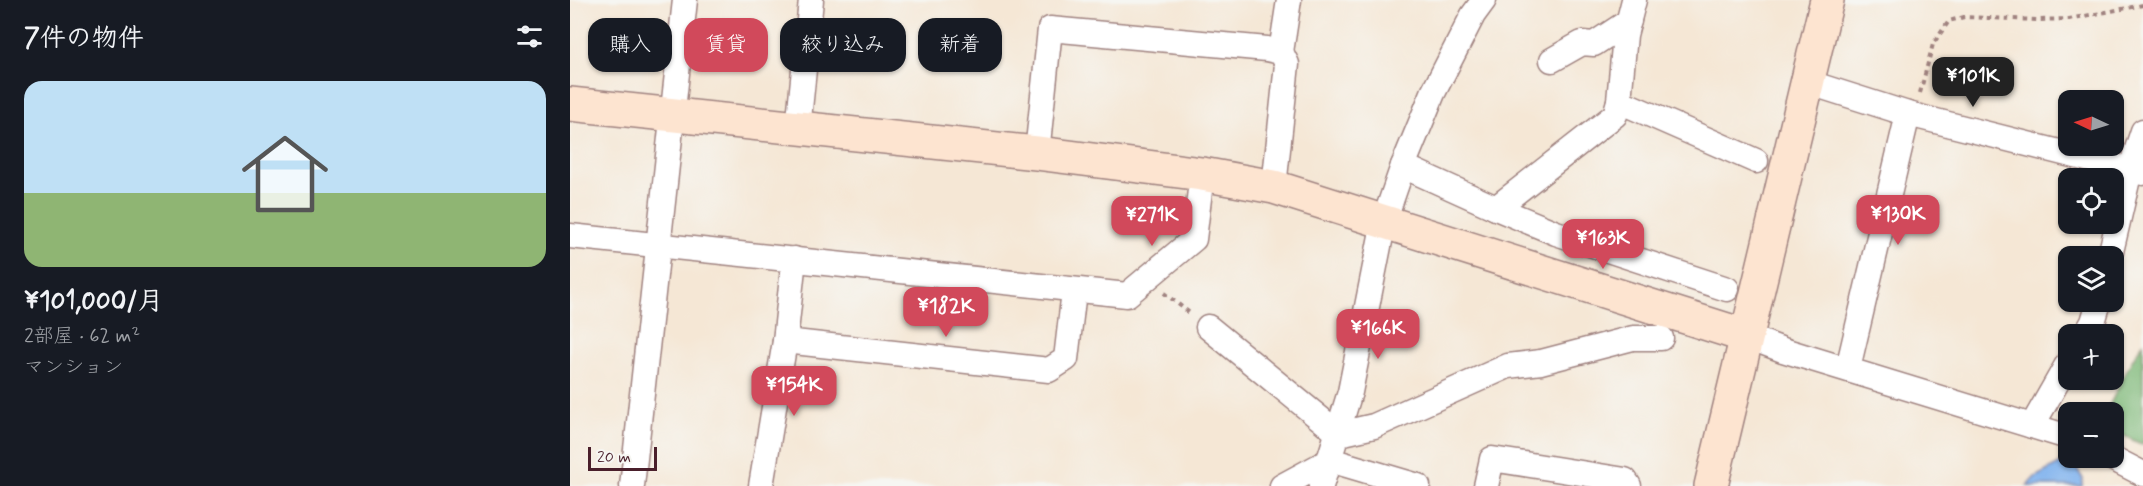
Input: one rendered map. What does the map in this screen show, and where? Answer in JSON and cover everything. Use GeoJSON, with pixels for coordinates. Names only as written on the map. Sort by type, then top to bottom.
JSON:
{"type":"FeatureCollection","features":[{"type":"Feature","properties":{"kind":"street"},"geometry":{"type":"LineString","coordinates":[[633,486],[685,0]]}},
{"type":"Feature","properties":{"kind":"street"},"geometry":{"type":"LineString","coordinates":[[798,129],[811,0]]}},
{"type":"Feature","properties":{"kind":"street"},"geometry":{"type":"LineString","coordinates":[[1274,187],[1287,64],[1281,52],[1289,0]]}},
{"type":"Feature","properties":{"kind":"street"},"geometry":{"type":"LineString","coordinates":[[1321,486],[1339,434],[1350,392],[1384,221],[1403,166],[1433,93],[1473,15],[1484,0]]}},
{"type":"Feature","properties":{"kind":"street"},"geometry":{"type":"LineString","coordinates":[[1711,486],[1827,0]]}},
{"type":"Feature","properties":{"kind":"street"},"geometry":{"type":"LineString","coordinates":[[1496,208],[1615,115],[1619,101],[1625,35],[1631,10]]}},
{"type":"Feature","properties":{"kind":"street"},"geometry":{"type":"LineString","coordinates":[[1552,60],[1582,43],[1594,44],[1631,10]]}},
{"type":"Feature","properties":{"kind":"street"},"geometry":{"type":"LineString","coordinates":[[1037,153],[1050,29],[1281,52]]}},
{"type":"Feature","properties":{"kind":"street"},"geometry":{"type":"LineString","coordinates":[[1807,82],[1911,114],[2136,171]]}},
{"type":"Feature","properties":{"kind":"street"},"geometry":{"type":"LineString","coordinates":[[1619,101],[1756,160]]}},
{"type":"Feature","properties":{"kind":"street"},"geometry":{"type":"LineString","coordinates":[[570,104],[1037,153],[1202,174],[1274,187],[1746,336],[1783,350],[2058,434]]}},
{"type":"Feature","properties":{"kind":"street"},"geometry":{"type":"LineString","coordinates":[[1848,368],[1911,114]]}},
{"type":"Feature","properties":{"kind":"street"},"geometry":{"type":"LineString","coordinates":[[2113,246],[2136,171],[2143,131]]}},
{"type":"Feature","properties":{"kind":"street"},"geometry":{"type":"LineString","coordinates":[[1403,166],[1556,232],[1726,288]]}},
{"type":"Feature","properties":{"kind":"street"},"geometry":{"type":"LineString","coordinates":[[570,236],[1127,296],[1194,239],[1202,174]]}},
{"type":"Feature","properties":{"kind":"street"},"geometry":{"type":"LineString","coordinates":[[761,486],[785,340],[794,259]]}},
{"type":"Feature","properties":{"kind":"street"},"geometry":{"type":"LineString","coordinates":[[785,340],[1049,370],[1066,359],[1074,291]]}},
{"type":"Feature","properties":{"kind":"street"},"geometry":{"type":"LineString","coordinates":[[1208,327],[1339,434]]}},
{"type":"Feature","properties":{"kind":"street"},"geometry":{"type":"LineString","coordinates":[[1339,434],[1374,426],[1508,366],[1541,362],[1634,338],[1661,338]]}},
{"type":"Feature","properties":{"kind":"street"},"geometry":{"type":"LineString","coordinates":[[2031,426],[2058,380]]}},
{"type":"Feature","properties":{"kind":"street"},"geometry":{"type":"LineString","coordinates":[[1486,486],[1492,459],[1626,480],[1629,486]]}},
{"type":"Feature","properties":{"kind":"street"},"geometry":{"type":"LineString","coordinates":[[1282,486],[1330,460],[1418,486]]}},
{"type":"Feature","properties":{"kind":"street"},"geometry":{"type":"LineString","coordinates":[[2124,464],[2143,474]]}},
{"type":"Feature","properties":{"kind":"path"},"geometry":{"type":"LineString","coordinates":[[1911,114],[1933,44],[1949,21],[1965,17],[2038,20],[2069,18],[2143,5]]}},
{"type":"Feature","properties":{"kind":"path"},"geometry":{"type":"LineString","coordinates":[[1147,280],[1208,327]]}},
{"type":"Feature","properties":{"kind":"green space"},"geometry":{"type":"Polygon","coordinates":[[[2143,343],[2143,445],[2124,436],[2124,402],[2111,402],[2117,390],[2124,390],[2124,376],[2143,343]]]}},
{"type":"Feature","properties":{"kind":"water"},"geometry":{"type":"Polygon","coordinates":[[[2058,465],[2058,468],[2076,468],[2083,479],[2082,486],[2027,486],[2035,477],[2058,465]]]}}]}
